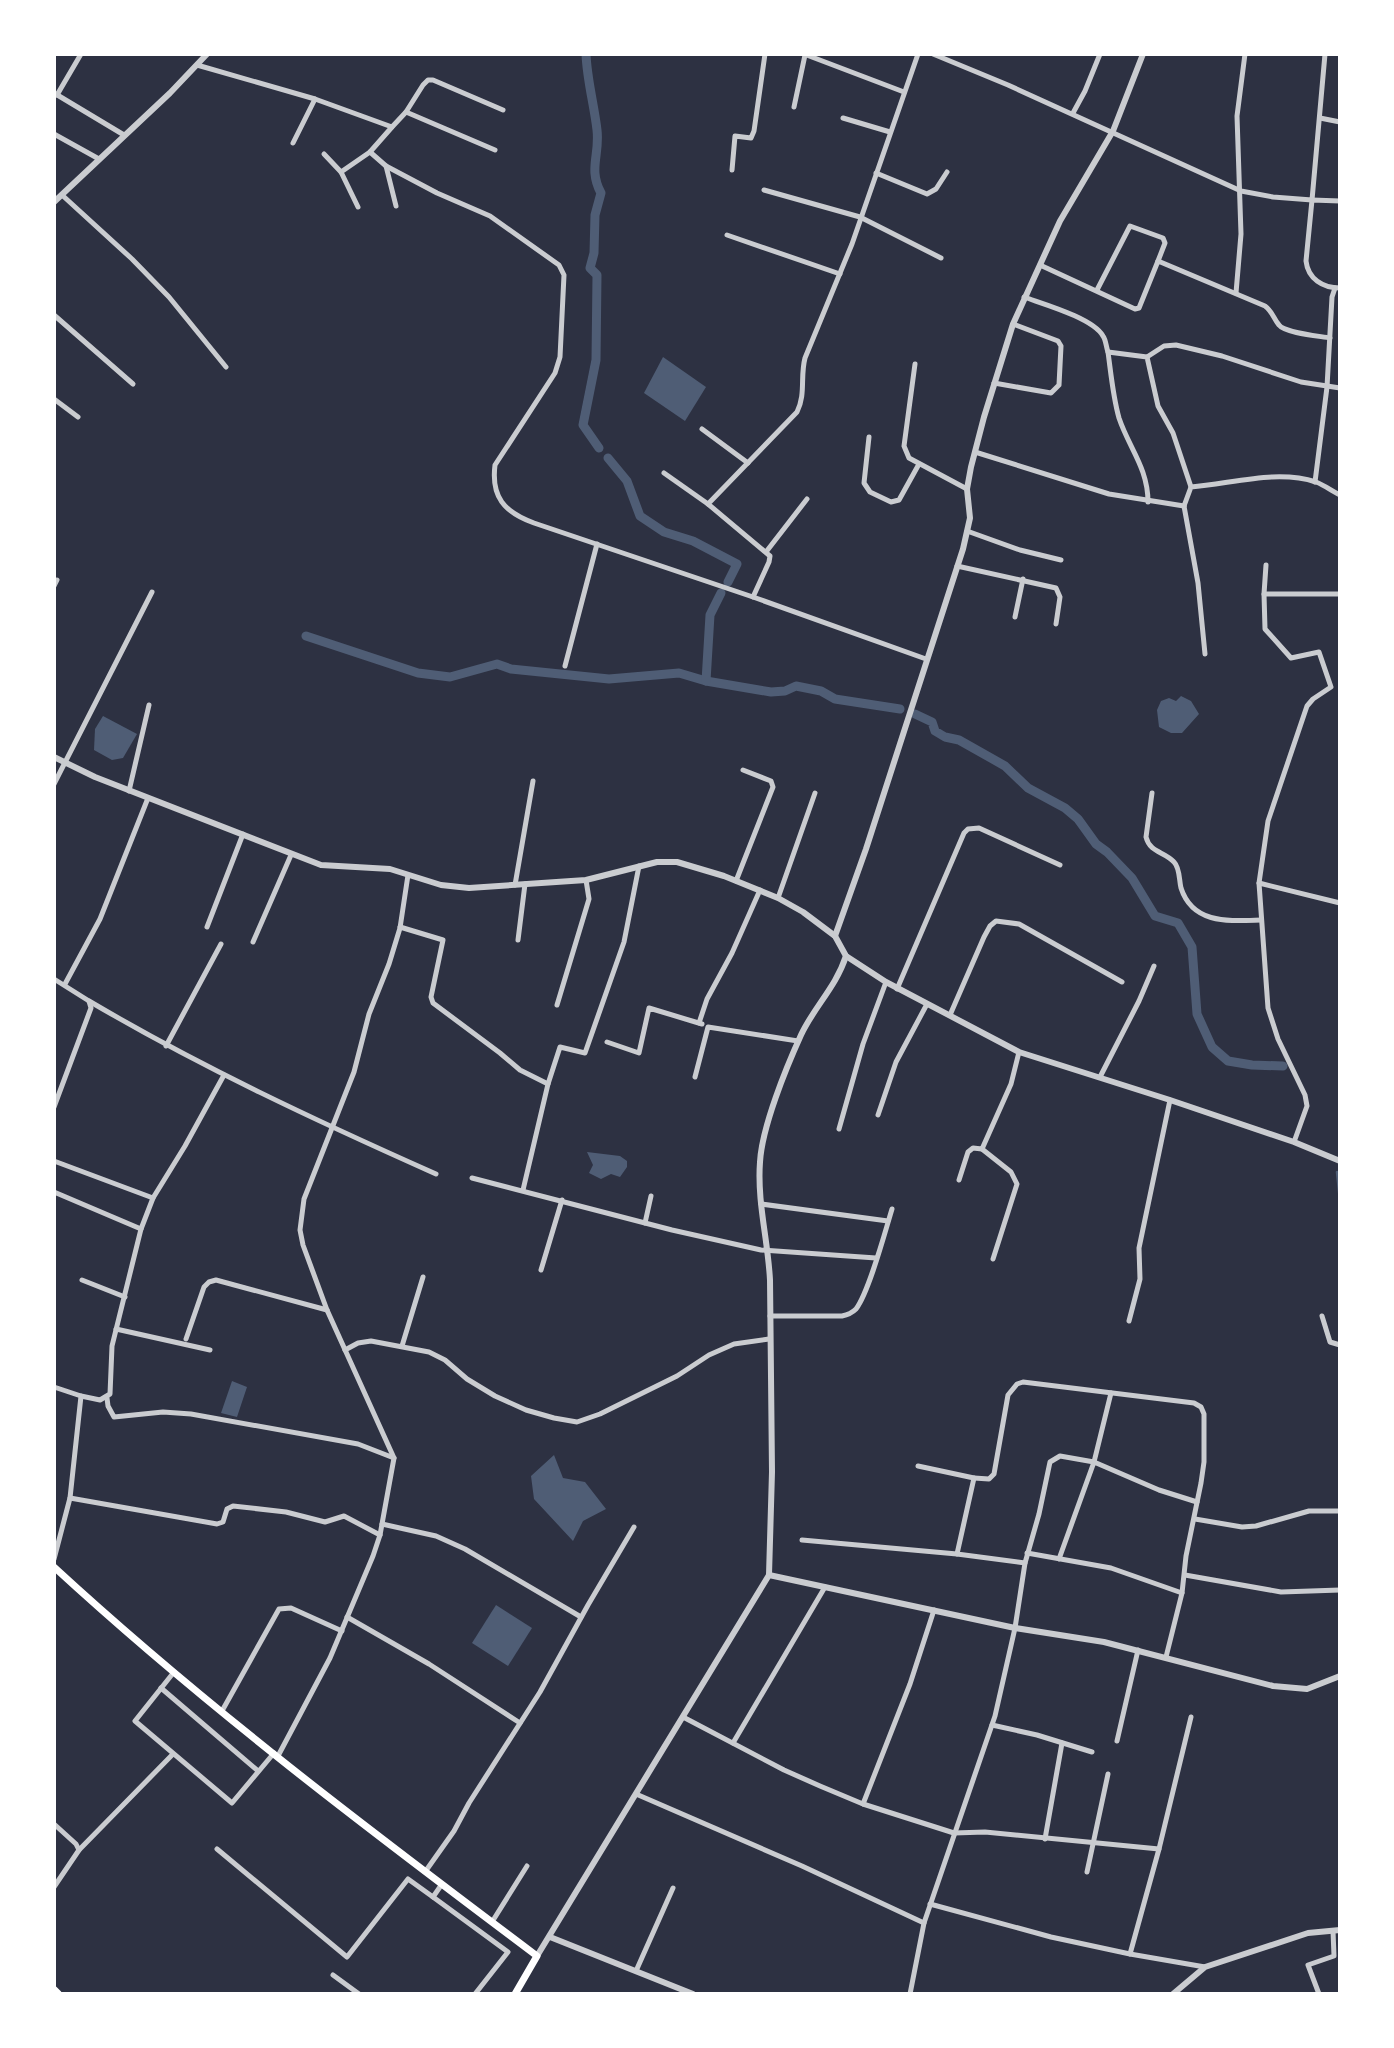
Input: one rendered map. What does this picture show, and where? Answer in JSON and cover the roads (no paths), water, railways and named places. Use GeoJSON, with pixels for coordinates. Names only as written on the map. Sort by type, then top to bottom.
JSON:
{"type":"FeatureCollection","features":[{"type":"Feature","properties":{"kind":"main road"},"geometry":{"type":"LineString","coordinates":[[54,1567],[222,1711],[425,1872],[537,1956],[514,1994]]}},
{"type":"Feature","properties":{"kind":"street"},"geometry":{"type":"LineString","coordinates":[[81,54],[55,94],[124,135]]}},
{"type":"Feature","properties":{"kind":"street"},"geometry":{"type":"LineString","coordinates":[[54,202],[207,54]]}},
{"type":"Feature","properties":{"kind":"street"},"geometry":{"type":"LineString","coordinates":[[732,170],[735,136],[751,138],[754,131],[765,54]]}},
{"type":"Feature","properties":{"kind":"street"},"geometry":{"type":"LineString","coordinates":[[794,107],[804,54],[904,92]]}},
{"type":"Feature","properties":{"kind":"street"},"geometry":{"type":"LineString","coordinates":[[708,505],[797,412],[803,399],[805,358],[841,274],[918,54]]}},
{"type":"Feature","properties":{"kind":"street"},"geometry":{"type":"LineString","coordinates":[[933,54],[1073,113],[1241,191],[1273,197],[1340,201]]}},
{"type":"Feature","properties":{"kind":"street"},"geometry":{"type":"LineString","coordinates":[[1073,113],[1100,54]]}},
{"type":"Feature","properties":{"kind":"street"},"geometry":{"type":"LineString","coordinates":[[835,936],[866,849],[957,566],[971,508],[967,489],[975,452],[1013,324],[1060,221],[1113,131],[1143,54]]}},
{"type":"Feature","properties":{"kind":"street"},"geometry":{"type":"LineString","coordinates":[[1236,293],[1240,260],[1241,191],[1237,116],[1245,54]]}},
{"type":"Feature","properties":{"kind":"street"},"geometry":{"type":"LineString","coordinates":[[1315,482],[1337,288],[1317,282],[1307,270],[1325,54]]}},
{"type":"Feature","properties":{"kind":"street"},"geometry":{"type":"LineString","coordinates":[[197,65],[315,99],[392,127]]}},
{"type":"Feature","properties":{"kind":"street"},"geometry":{"type":"LineString","coordinates":[[341,172],[370,152],[407,112],[428,80],[503,110]]}},
{"type":"Feature","properties":{"kind":"street"},"geometry":{"type":"LineString","coordinates":[[293,143],[315,99]]}},
{"type":"Feature","properties":{"kind":"street"},"geometry":{"type":"LineString","coordinates":[[407,112],[495,150]]}},
{"type":"Feature","properties":{"kind":"street"},"geometry":{"type":"LineString","coordinates":[[843,118],[890,132]]}},
{"type":"Feature","properties":{"kind":"street"},"geometry":{"type":"LineString","coordinates":[[1320,118],[1340,121]]}},
{"type":"Feature","properties":{"kind":"street"},"geometry":{"type":"LineString","coordinates":[[54,134],[99,159]]}},
{"type":"Feature","properties":{"kind":"street"},"geometry":{"type":"LineString","coordinates":[[370,152],[386,166],[437,193],[490,216],[559,265],[564,275],[560,357],[555,373],[495,465],[493,479],[506,509],[518,517],[926,659]]}},
{"type":"Feature","properties":{"kind":"street"},"geometry":{"type":"LineString","coordinates":[[324,154],[341,172],[358,207]]}},
{"type":"Feature","properties":{"kind":"street"},"geometry":{"type":"LineString","coordinates":[[386,166],[396,206]]}},
{"type":"Feature","properties":{"kind":"street"},"geometry":{"type":"LineString","coordinates":[[876,173],[927,194],[936,190],[947,172]]}},
{"type":"Feature","properties":{"kind":"street"},"geometry":{"type":"LineString","coordinates":[[764,190],[860,217],[941,258]]}},
{"type":"Feature","properties":{"kind":"street"},"geometry":{"type":"LineString","coordinates":[[62,195],[169,297],[226,367]]}},
{"type":"Feature","properties":{"kind":"street"},"geometry":{"type":"LineString","coordinates":[[1040,265],[1133,309],[1139,308],[1165,243],[1163,238],[1130,226],[1097,290]]}},
{"type":"Feature","properties":{"kind":"street"},"geometry":{"type":"LineString","coordinates":[[727,235],[841,274]]}},
{"type":"Feature","properties":{"kind":"street"},"geometry":{"type":"LineString","coordinates":[[1158,261],[1265,306],[1273,312],[1279,326],[1286,330],[1330,338]]}},
{"type":"Feature","properties":{"kind":"street"},"geometry":{"type":"LineString","coordinates":[[1024,297],[1080,319],[1104,337],[1116,406],[1144,472],[1148,484],[1148,502]]}},
{"type":"Feature","properties":{"kind":"street"},"geometry":{"type":"LineString","coordinates":[[54,315],[133,384]]}},
{"type":"Feature","properties":{"kind":"street"},"geometry":{"type":"LineString","coordinates":[[994,383],[1051,393],[1059,385],[1061,346],[1058,341],[1013,324]]}},
{"type":"Feature","properties":{"kind":"street"},"geometry":{"type":"LineString","coordinates":[[1108,352],[1147,357],[1164,346],[1176,345],[1222,356],[1301,382],[1340,388]]}},
{"type":"Feature","properties":{"kind":"street"},"geometry":{"type":"LineString","coordinates":[[1147,357],[1158,407],[1173,433],[1191,487],[1184,506],[1198,583],[1205,654]]}},
{"type":"Feature","properties":{"kind":"street"},"geometry":{"type":"LineString","coordinates":[[915,364],[904,446],[909,458],[967,489]]}},
{"type":"Feature","properties":{"kind":"street"},"geometry":{"type":"LineString","coordinates":[[54,399],[78,417]]}},
{"type":"Feature","properties":{"kind":"street"},"geometry":{"type":"LineString","coordinates":[[702,429],[748,463]]}},
{"type":"Feature","properties":{"kind":"street"},"geometry":{"type":"LineString","coordinates":[[869,437],[864,484],[870,492],[891,502],[899,500],[919,464]]}},
{"type":"Feature","properties":{"kind":"street"},"geometry":{"type":"LineString","coordinates":[[975,452],[1109,494],[1184,506]]}},
{"type":"Feature","properties":{"kind":"street"},"geometry":{"type":"LineString","coordinates":[[664,473],[708,505],[771,558],[753,597]]}},
{"type":"Feature","properties":{"kind":"street"},"geometry":{"type":"LineString","coordinates":[[1191,487],[1287,477],[1315,482],[1340,495]]}},
{"type":"Feature","properties":{"kind":"street"},"geometry":{"type":"LineString","coordinates":[[766,552],[807,499]]}},
{"type":"Feature","properties":{"kind":"street"},"geometry":{"type":"LineString","coordinates":[[967,531],[1020,550],[1061,560]]}},
{"type":"Feature","properties":{"kind":"street"},"geometry":{"type":"LineString","coordinates":[[565,666],[597,544]]}},
{"type":"Feature","properties":{"kind":"street"},"geometry":{"type":"LineString","coordinates":[[1266,565],[1265,629],[1286,655],[1296,659],[1316,651],[1321,654],[1331,687],[1313,699],[1305,712],[1268,821],[1259,883],[1270,1018],[1306,1095],[1305,1116],[1294,1142]]}},
{"type":"Feature","properties":{"kind":"street"},"geometry":{"type":"LineString","coordinates":[[957,566],[1049,585],[1059,592],[1056,624]]}},
{"type":"Feature","properties":{"kind":"street"},"geometry":{"type":"LineString","coordinates":[[1015,617],[1023,579]]}},
{"type":"Feature","properties":{"kind":"street"},"geometry":{"type":"LineString","coordinates":[[54,784],[152,592]]}},
{"type":"Feature","properties":{"kind":"street"},"geometry":{"type":"LineString","coordinates":[[1264,594],[1340,594]]}},
{"type":"Feature","properties":{"kind":"street"},"geometry":{"type":"LineString","coordinates":[[130,791],[149,705]]}},
{"type":"Feature","properties":{"kind":"street"},"geometry":{"type":"LineString","coordinates":[[54,757],[130,791],[321,865],[390,869],[442,885],[469,888],[586,880],[657,862],[677,862],[778,898],[803,912],[835,936],[846,957],[897,989],[1019,1052],[1294,1142],[1340,1161]]}},
{"type":"Feature","properties":{"kind":"street"},"geometry":{"type":"LineString","coordinates":[[736,881],[773,787],[767,777],[743,770]]}},
{"type":"Feature","properties":{"kind":"street"},"geometry":{"type":"LineString","coordinates":[[515,885],[533,780]]}},
{"type":"Feature","properties":{"kind":"street"},"geometry":{"type":"LineString","coordinates":[[778,898],[815,793]]}},
{"type":"Feature","properties":{"kind":"street"},"geometry":{"type":"LineString","coordinates":[[1152,793],[1147,844],[1175,863],[1186,903],[1210,918],[1261,920]]}},
{"type":"Feature","properties":{"kind":"street"},"geometry":{"type":"LineString","coordinates":[[65,984],[100,919],[148,798]]}},
{"type":"Feature","properties":{"kind":"street"},"geometry":{"type":"LineString","coordinates":[[897,989],[968,829],[979,828],[1060,865]]}},
{"type":"Feature","properties":{"kind":"street"},"geometry":{"type":"LineString","coordinates":[[207,927],[243,834]]}},
{"type":"Feature","properties":{"kind":"street"},"geometry":{"type":"LineString","coordinates":[[253,942],[291,855]]}},
{"type":"Feature","properties":{"kind":"street"},"geometry":{"type":"LineString","coordinates":[[523,1190],[548,1084],[560,1047],[586,1053],[624,942],[639,866]]}},
{"type":"Feature","properties":{"kind":"street"},"geometry":{"type":"LineString","coordinates":[[174,1672],[135,1721],[232,1803],[276,1754],[311,1696],[342,1631],[380,1535],[394,1458],[327,1310],[300,1230],[304,1199],[317,1160],[333,1128],[354,1072],[369,1014],[389,964],[400,927],[408,875]]}},
{"type":"Feature","properties":{"kind":"street"},"geometry":{"type":"LineString","coordinates":[[557,1005],[589,899],[586,880]]}},
{"type":"Feature","properties":{"kind":"street"},"geometry":{"type":"LineString","coordinates":[[1259,883],[1340,903]]}},
{"type":"Feature","properties":{"kind":"street"},"geometry":{"type":"LineString","coordinates":[[518,940],[525,884]]}},
{"type":"Feature","properties":{"kind":"street"},"geometry":{"type":"LineString","coordinates":[[699,1023],[760,890]]}},
{"type":"Feature","properties":{"kind":"street"},"geometry":{"type":"LineString","coordinates":[[950,1015],[984,937],[996,921],[1019,924],[1122,982]]}},
{"type":"Feature","properties":{"kind":"street"},"geometry":{"type":"LineString","coordinates":[[400,927],[443,940],[431,997],[433,1003],[520,1070],[548,1084]]}},
{"type":"Feature","properties":{"kind":"street"},"geometry":{"type":"LineString","coordinates":[[166,1046],[221,944]]}},
{"type":"Feature","properties":{"kind":"street"},"geometry":{"type":"LineString","coordinates":[[537,1956],[769,1575],[772,1472],[769,1251],[761,1204],[760,1162],[765,1133],[798,1041],[807,1022],[835,981],[846,957]]}},
{"type":"Feature","properties":{"kind":"street"},"geometry":{"type":"LineString","coordinates":[[1100,1077],[1154,966]]}},
{"type":"Feature","properties":{"kind":"street"},"geometry":{"type":"LineString","coordinates":[[54,979],[166,1046],[333,1128],[436,1174]]}},
{"type":"Feature","properties":{"kind":"street"},"geometry":{"type":"LineString","coordinates":[[839,1129],[863,1044],[886,982]]}},
{"type":"Feature","properties":{"kind":"street"},"geometry":{"type":"LineString","coordinates":[[54,1108],[89,1014],[89,1001]]}},
{"type":"Feature","properties":{"kind":"street"},"geometry":{"type":"LineString","coordinates":[[878,1115],[896,1062],[927,1004]]}},
{"type":"Feature","properties":{"kind":"street"},"geometry":{"type":"LineString","coordinates":[[607,1042],[639,1053],[649,1009],[708,1027],[798,1041]]}},
{"type":"Feature","properties":{"kind":"street"},"geometry":{"type":"LineString","coordinates":[[695,1077],[708,1027]]}},
{"type":"Feature","properties":{"kind":"street"},"geometry":{"type":"LineString","coordinates":[[982,1149],[1011,1083],[1019,1052]]}},
{"type":"Feature","properties":{"kind":"street"},"geometry":{"type":"LineString","coordinates":[[224,1075],[153,1198],[141,1229],[112,1346],[108,1406],[114,1417],[163,1412],[191,1414],[350,1442],[394,1458]]}},
{"type":"Feature","properties":{"kind":"street"},"geometry":{"type":"LineString","coordinates":[[1129,1321],[1140,1279],[1139,1248],[1170,1100]]}},
{"type":"Feature","properties":{"kind":"street"},"geometry":{"type":"LineString","coordinates":[[959,1180],[968,1152],[973,1148],[982,1149],[1011,1172],[1017,1184],[993,1259]]}},
{"type":"Feature","properties":{"kind":"street"},"geometry":{"type":"LineString","coordinates":[[54,1161],[153,1198]]}},
{"type":"Feature","properties":{"kind":"street"},"geometry":{"type":"LineString","coordinates":[[472,1178],[645,1223],[769,1251],[876,1258]]}},
{"type":"Feature","properties":{"kind":"street"},"geometry":{"type":"LineString","coordinates":[[54,1192],[141,1229]]}},
{"type":"Feature","properties":{"kind":"street"},"geometry":{"type":"LineString","coordinates":[[645,1223],[651,1196]]}},
{"type":"Feature","properties":{"kind":"street"},"geometry":{"type":"LineString","coordinates":[[541,1270],[562,1200]]}},
{"type":"Feature","properties":{"kind":"street"},"geometry":{"type":"LineString","coordinates":[[761,1204],[888,1221]]}},
{"type":"Feature","properties":{"kind":"street"},"geometry":{"type":"LineString","coordinates":[[770,1316],[849,1315],[861,1299],[892,1209]]}},
{"type":"Feature","properties":{"kind":"street"},"geometry":{"type":"LineString","coordinates":[[401,1346],[423,1277]]}},
{"type":"Feature","properties":{"kind":"street"},"geometry":{"type":"LineString","coordinates":[[82,1280],[125,1297]]}},
{"type":"Feature","properties":{"kind":"street"},"geometry":{"type":"LineString","coordinates":[[186,1339],[204,1287],[216,1280],[327,1310]]}},
{"type":"Feature","properties":{"kind":"street"},"geometry":{"type":"LineString","coordinates":[[1322,1316],[1329,1342],[1340,1345]]}},
{"type":"Feature","properties":{"kind":"street"},"geometry":{"type":"LineString","coordinates":[[116,1329],[210,1350]]}},
{"type":"Feature","properties":{"kind":"street"},"geometry":{"type":"LineString","coordinates":[[345,1350],[358,1343],[371,1341],[429,1352],[445,1360],[467,1379],[495,1396],[526,1410],[577,1422],[600,1414],[677,1376],[709,1355],[734,1344],[769,1339]]}},
{"type":"Feature","properties":{"kind":"street"},"geometry":{"type":"LineString","coordinates":[[918,1466],[989,1479],[994,1474],[1008,1395],[1017,1384],[1023,1382],[1194,1403],[1201,1407],[1204,1414],[1203,1462],[1182,1593],[1166,1657]]}},
{"type":"Feature","properties":{"kind":"street"},"geometry":{"type":"LineString","coordinates":[[54,1387],[100,1400],[107,1398]]}},
{"type":"Feature","properties":{"kind":"street"},"geometry":{"type":"LineString","coordinates":[[1059,1559],[1094,1461],[1111,1393]]}},
{"type":"Feature","properties":{"kind":"street"},"geometry":{"type":"LineString","coordinates":[[54,1559],[70,1499],[81,1396]]}},
{"type":"Feature","properties":{"kind":"street"},"geometry":{"type":"LineString","coordinates":[[910,1994],[923,1923],[992,1725],[1015,1628],[1027,1553],[1050,1462],[1060,1456],[1094,1461],[1159,1490],[1197,1502]]}},
{"type":"Feature","properties":{"kind":"street"},"geometry":{"type":"LineString","coordinates":[[957,1554],[974,1478]]}},
{"type":"Feature","properties":{"kind":"street"},"geometry":{"type":"LineString","coordinates":[[70,1499],[217,1524],[223,1522],[227,1508],[233,1506],[286,1511],[325,1522],[344,1516],[380,1535]]}},
{"type":"Feature","properties":{"kind":"street"},"geometry":{"type":"LineString","coordinates":[[1195,1519],[1241,1527],[1256,1526],[1309,1511],[1340,1511]]}},
{"type":"Feature","properties":{"kind":"street"},"geometry":{"type":"LineString","coordinates":[[382,1524],[436,1536],[465,1549],[581,1617]]}},
{"type":"Feature","properties":{"kind":"street"},"geometry":{"type":"LineString","coordinates":[[425,1872],[454,1831],[540,1692],[634,1527]]}},
{"type":"Feature","properties":{"kind":"street"},"geometry":{"type":"LineString","coordinates":[[802,1540],[1025,1563]]}},
{"type":"Feature","properties":{"kind":"street"},"geometry":{"type":"LineString","coordinates":[[1027,1553],[1111,1567],[1182,1593]]}},
{"type":"Feature","properties":{"kind":"street"},"geometry":{"type":"LineString","coordinates":[[769,1575],[1015,1628],[1138,1650],[1273,1686],[1307,1689],[1340,1676]]}},
{"type":"Feature","properties":{"kind":"street"},"geometry":{"type":"LineString","coordinates":[[1185,1575],[1280,1592],[1340,1590]]}},
{"type":"Feature","properties":{"kind":"street"},"geometry":{"type":"LineString","coordinates":[[733,1743],[825,1587]]}},
{"type":"Feature","properties":{"kind":"street"},"geometry":{"type":"LineString","coordinates":[[222,1711],[279,1609],[291,1608],[342,1631]]}},
{"type":"Feature","properties":{"kind":"street"},"geometry":{"type":"LineString","coordinates":[[863,1804],[910,1684],[934,1610]]}},
{"type":"Feature","properties":{"kind":"street"},"geometry":{"type":"LineString","coordinates":[[347,1617],[411,1653],[520,1723]]}},
{"type":"Feature","properties":{"kind":"street"},"geometry":{"type":"LineString","coordinates":[[1117,1741],[1138,1650]]}},
{"type":"Feature","properties":{"kind":"street"},"geometry":{"type":"LineString","coordinates":[[161,1688],[258,1771]]}},
{"type":"Feature","properties":{"kind":"street"},"geometry":{"type":"LineString","coordinates":[[683,1717],[785,1770],[863,1804],[954,1833],[985,1832],[1159,1849]]}},
{"type":"Feature","properties":{"kind":"street"},"geometry":{"type":"LineString","coordinates":[[1130,1954],[1191,1717]]}},
{"type":"Feature","properties":{"kind":"street"},"geometry":{"type":"LineString","coordinates":[[992,1725],[1093,1752]]}},
{"type":"Feature","properties":{"kind":"street"},"geometry":{"type":"LineString","coordinates":[[1045,1839],[1062,1743]]}},
{"type":"Feature","properties":{"kind":"street"},"geometry":{"type":"LineString","coordinates":[[54,1887],[79,1850],[173,1754]]}},
{"type":"Feature","properties":{"kind":"street"},"geometry":{"type":"LineString","coordinates":[[1087,1872],[1108,1774]]}},
{"type":"Feature","properties":{"kind":"street"},"geometry":{"type":"LineString","coordinates":[[636,1794],[923,1923]]}},
{"type":"Feature","properties":{"kind":"street"},"geometry":{"type":"LineString","coordinates":[[54,1824],[79,1850]]}},
{"type":"Feature","properties":{"kind":"street"},"geometry":{"type":"LineString","coordinates":[[217,1849],[347,1956],[408,1879],[508,1952],[475,1994]]}},
{"type":"Feature","properties":{"kind":"street"},"geometry":{"type":"LineString","coordinates":[[492,1922],[527,1866]]}},
{"type":"Feature","properties":{"kind":"street"},"geometry":{"type":"LineString","coordinates":[[433,1897],[442,1884]]}},
{"type":"Feature","properties":{"kind":"street"},"geometry":{"type":"LineString","coordinates":[[635,1970],[673,1888]]}},
{"type":"Feature","properties":{"kind":"street"},"geometry":{"type":"LineString","coordinates":[[930,1904],[1051,1937],[1205,1967]]}},
{"type":"Feature","properties":{"kind":"street"},"geometry":{"type":"LineString","coordinates":[[1174,1993],[1205,1967],[1308,1933],[1336,1931],[1334,1956],[1308,1965],[1319,1994]]}},
{"type":"Feature","properties":{"kind":"street"},"geometry":{"type":"LineString","coordinates":[[550,1937],[693,1994]]}},
{"type":"Feature","properties":{"kind":"street"},"geometry":{"type":"LineString","coordinates":[[333,1975],[359,1994]]}},
{"type":"Feature","properties":{"kind":"water"},"geometry":{"type":"Polygon","coordinates":[[[663,357],[706,387],[685,421],[644,393],[663,357]]]}},
{"type":"Feature","properties":{"kind":"water"},"geometry":{"type":"Polygon","coordinates":[[[1181,696],[1191,701],[1199,714],[1182,733],[1171,733],[1159,727],[1157,710],[1161,701],[1169,698],[1176,701],[1181,696]]]}},
{"type":"Feature","properties":{"kind":"water"},"geometry":{"type":"Polygon","coordinates":[[[103,716],[137,734],[123,758],[112,760],[94,750],[95,729],[103,716]]]}},
{"type":"Feature","properties":{"kind":"water"},"geometry":{"type":"Polygon","coordinates":[[[587,1152],[620,1156],[627,1161],[627,1167],[620,1177],[611,1174],[601,1179],[589,1173],[593,1165],[587,1152]]]}},
{"type":"Feature","properties":{"kind":"water"},"geometry":{"type":"Polygon","coordinates":[[[232,1381],[247,1387],[237,1417],[221,1413],[232,1381]]]}},
{"type":"Feature","properties":{"kind":"water"},"geometry":{"type":"Polygon","coordinates":[[[554,1455],[563,1478],[585,1482],[606,1509],[583,1521],[573,1541],[534,1499],[531,1476],[554,1455]]]}},
{"type":"Feature","properties":{"kind":"water"},"geometry":{"type":"Polygon","coordinates":[[[496,1605],[532,1628],[508,1666],[472,1643],[496,1605]]]}},
{"type":"Feature","properties":{"kind":"waterway"},"geometry":{"type":"LineString","coordinates":[[586,54],[598,139],[595,177],[601,193],[595,215],[594,253],[590,268],[597,275],[596,360],[583,425],[599,448]]}},
{"type":"Feature","properties":{"kind":"waterway"},"geometry":{"type":"LineString","coordinates":[[608,458],[627,481],[640,516],[664,532],[693,541],[737,564],[728,582]]}},
{"type":"Feature","properties":{"kind":"waterway"},"geometry":{"type":"LineString","coordinates":[[706,681],[710,615],[721,593]]}},
{"type":"Feature","properties":{"kind":"waterway"},"geometry":{"type":"LineString","coordinates":[[306,636],[418,673],[450,677],[497,664],[511,669],[609,679],[679,673],[706,681],[771,692],[785,691],[796,686],[821,691],[835,699],[900,709]]}},
{"type":"Feature","properties":{"kind":"waterway"},"geometry":{"type":"LineString","coordinates":[[915,714],[932,722],[935,731],[945,737],[959,740],[1005,766],[1028,788],[1065,808],[1078,819],[1096,844],[1132,878],[1155,916],[1178,923],[1192,947],[1197,1014],[1212,1047],[1228,1061],[1283,1066]]}},
{"type":"Feature","properties":{"kind":"waterway"},"geometry":{"type":"LineString","coordinates":[[1337,1172],[1340,1201]]}}]}
